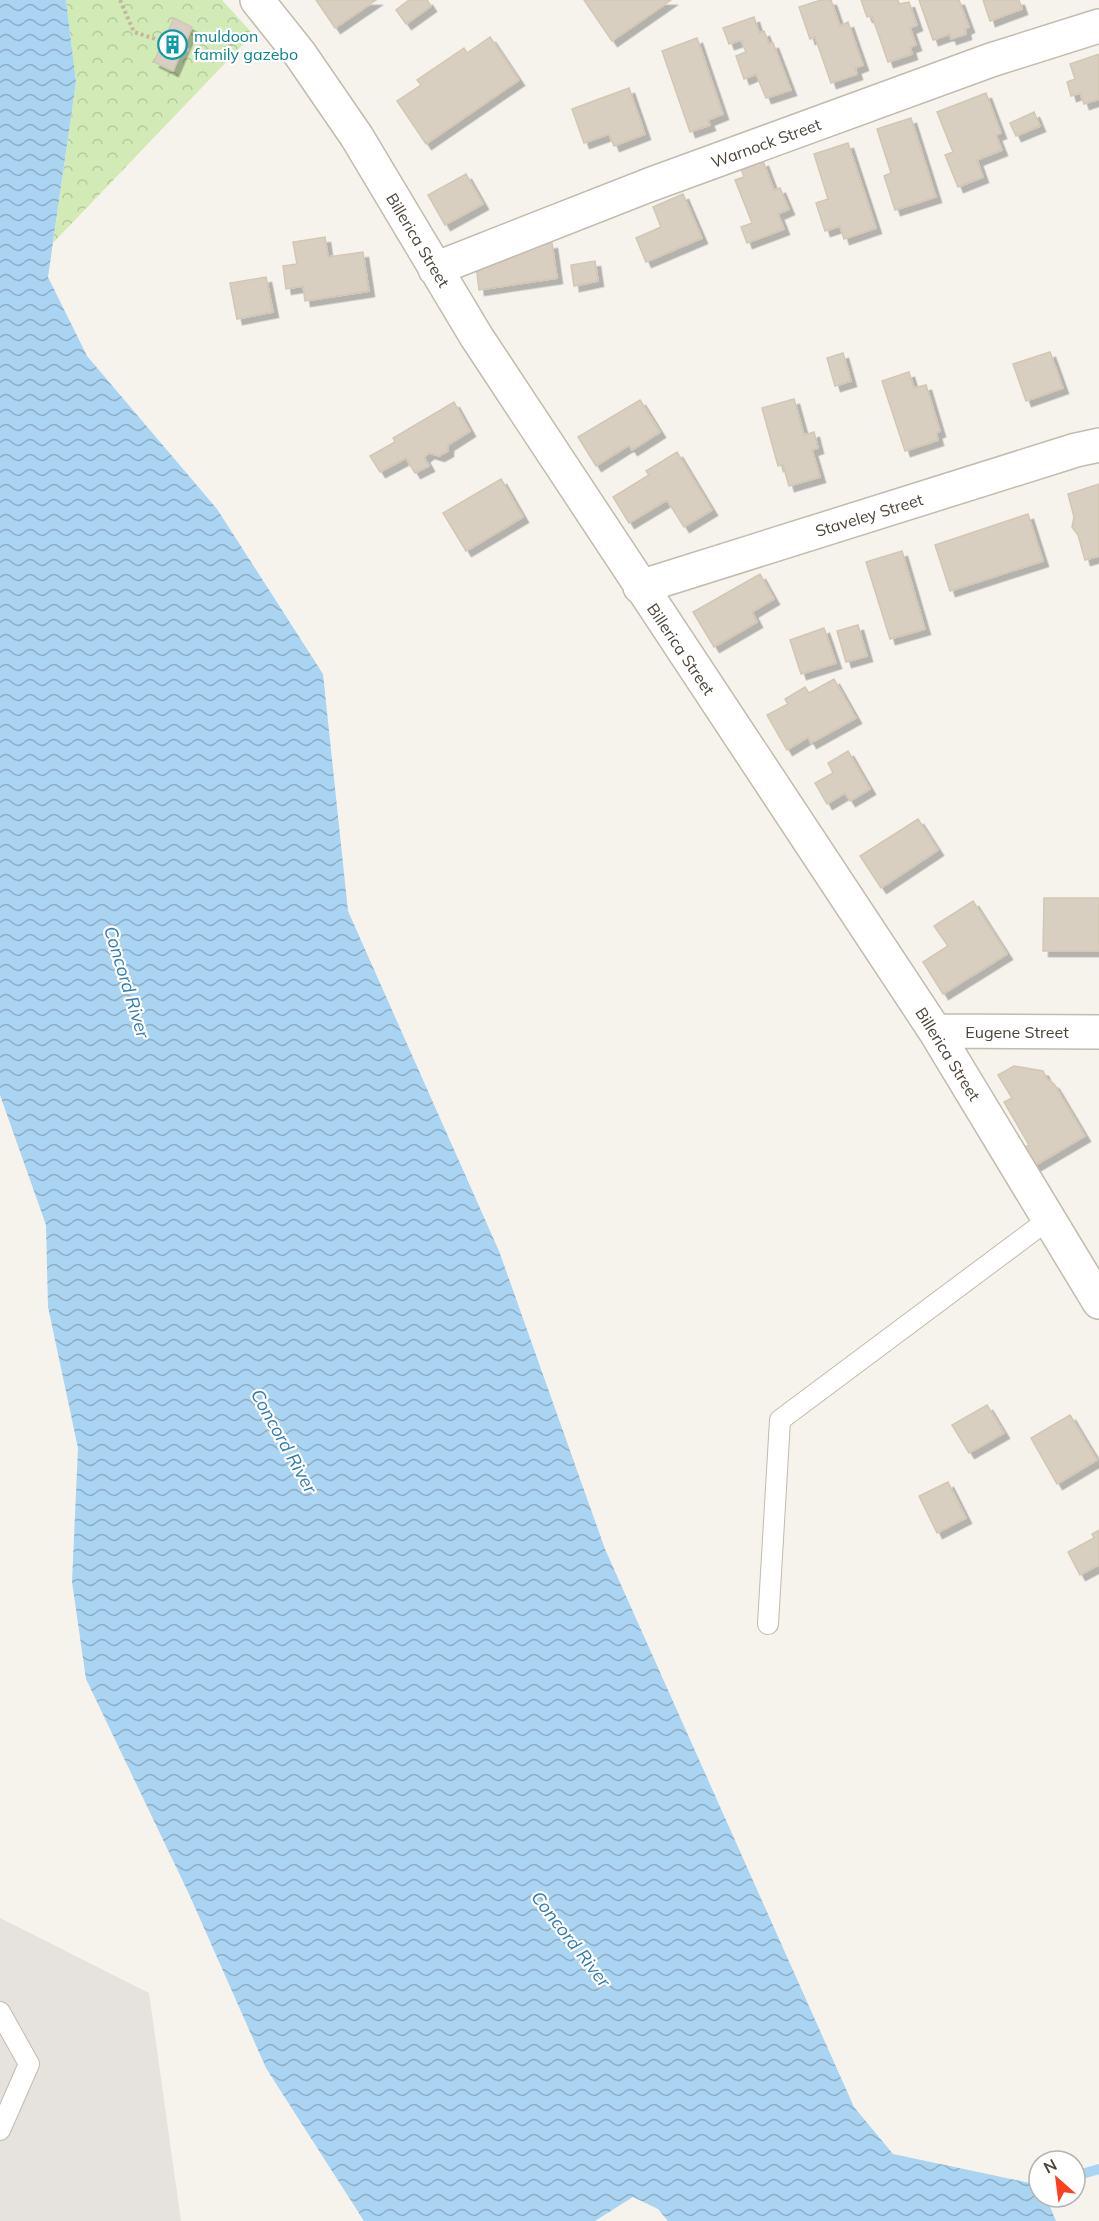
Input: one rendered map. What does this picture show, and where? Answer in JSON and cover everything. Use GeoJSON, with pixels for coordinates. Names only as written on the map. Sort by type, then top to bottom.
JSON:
{"type":"FeatureCollection","features":[{"type":"Feature","properties":{"kind":"street","name":"Billerica Street"},"geometry":{"type":"LineString","coordinates":[[263,6],[335,104],[476,336],[935,1032],[1099,1302]]}},
{"type":"Feature","properties":{"kind":"street","name":"Warnock Street"},"geometry":{"type":"LineString","coordinates":[[435,269],[649,185],[991,60],[1099,26]]}},
{"type":"Feature","properties":{"kind":"street","name":"Staveley Street"},"geometry":{"type":"LineString","coordinates":[[640,587],[1065,454],[1099,446]]}},
{"type":"Feature","properties":{"kind":"street","name":"Eugene Street"},"geometry":{"type":"LineString","coordinates":[[935,1032],[1099,1032]]}},
{"type":"Feature","properties":{"kind":"lane"},"geometry":{"type":"LineString","coordinates":[[768,1624],[780,1420],[1049,1219]]}},
{"type":"Feature","properties":{"kind":"lane"},"geometry":{"type":"LineString","coordinates":[[0,2012],[29,2064],[0,2130]]}},
{"type":"Feature","properties":{"kind":"path"},"geometry":{"type":"LineString","coordinates":[[120,0],[134,32],[213,58],[263,6]]}},
{"type":"Feature","properties":{"kind":"shaded area"},"geometry":{"type":"Polygon","coordinates":[[[0,1918],[149,1993],[181,2221],[0,2221],[0,1918]]]}},
{"type":"Feature","properties":{"kind":"green space"},"geometry":{"type":"Polygon","coordinates":[[[66,0],[222,0],[253,34],[53,243],[76,82],[66,0]]]}},
{"type":"Feature","properties":{"kind":"water","name":"Concord River"},"geometry":{"type":"Polygon","coordinates":[[[0,0],[66,0],[76,82],[48,277],[87,356],[217,509],[323,674],[348,911],[499,1251],[605,1549],[854,2107],[893,2154],[1027,2182],[1027,2209],[1051,2209],[1056,2221],[668,2221],[658,2209],[633,2197],[595,2221],[364,2221],[266,2068],[189,1894],[86,1679],[72,1582],[78,1448],[48,1307],[46,1225],[0,1095],[0,0]]]}},
{"type":"Feature","properties":{"kind":"building"},"geometry":{"type":"Polygon","coordinates":[[[316,0],[376,0],[335,28],[316,0]]]}},
{"type":"Feature","properties":{"kind":"building"},"geometry":{"type":"Polygon","coordinates":[[[409,0],[427,0],[431,6],[406,24],[396,10],[409,0]]]}},
{"type":"Feature","properties":{"kind":"building"},"geometry":{"type":"Polygon","coordinates":[[[584,0],[671,0],[612,41],[584,0]]]}},
{"type":"Feature","properties":{"kind":"building"},"geometry":{"type":"Polygon","coordinates":[[[821,0],[831,0],[840,26],[848,22],[863,65],[855,68],[857,74],[831,83],[815,37],[810,39],[799,7],[821,0]]]}},
{"type":"Feature","properties":{"kind":"building"},"geometry":{"type":"Polygon","coordinates":[[[861,0],[898,0],[899,4],[909,2],[917,25],[910,28],[916,45],[910,47],[912,54],[888,62],[872,16],[867,17],[861,0]]]}},
{"type":"Feature","properties":{"kind":"building"},"geometry":{"type":"Polygon","coordinates":[[[919,0],[959,0],[969,27],[965,29],[966,34],[951,39],[950,34],[933,40],[919,0]]]}},
{"type":"Feature","properties":{"kind":"building"},"geometry":{"type":"Polygon","coordinates":[[[983,0],[1019,0],[1022,9],[990,21],[983,0]]]}},
{"type":"Feature","properties":{"kind":"building"},"geometry":{"type":"Polygon","coordinates":[[[754,17],[759,33],[764,31],[769,44],[773,43],[791,90],[766,98],[756,74],[744,79],[736,56],[746,52],[741,40],[729,44],[723,28],[754,17]]]}},
{"type":"Feature","properties":{"kind":"building","name":"muldoon family gazebo"},"geometry":{"type":"Polygon","coordinates":[[[174,18],[192,27],[173,71],[154,62],[174,18]]]}},
{"type":"Feature","properties":{"kind":"building"},"geometry":{"type":"Polygon","coordinates":[[[490,37],[519,80],[426,144],[397,101],[421,85],[417,80],[464,48],[467,53],[490,37]]]}},
{"type":"Feature","properties":{"kind":"building"},"geometry":{"type":"Polygon","coordinates":[[[697,38],[723,114],[708,120],[710,125],[690,132],[662,51],[697,38]]]}},
{"type":"Feature","properties":{"kind":"building"},"geometry":{"type":"Polygon","coordinates":[[[1099,54],[1099,99],[1084,104],[1080,93],[1071,96],[1067,82],[1075,79],[1070,64],[1099,54]]]}},
{"type":"Feature","properties":{"kind":"building"},"geometry":{"type":"Polygon","coordinates":[[[629,88],[645,134],[614,146],[609,134],[584,143],[572,109],[629,88]]]}},
{"type":"Feature","properties":{"kind":"building"},"geometry":{"type":"Polygon","coordinates":[[[986,93],[1001,133],[996,135],[1002,150],[977,160],[983,177],[958,187],[945,155],[953,152],[937,112],[986,93]]]}},
{"type":"Feature","properties":{"kind":"building"},"geometry":{"type":"Polygon","coordinates":[[[1034,112],[1040,126],[1016,136],[1010,123],[1034,112]]]}},
{"type":"Feature","properties":{"kind":"building"},"geometry":{"type":"Polygon","coordinates":[[[911,118],[936,197],[895,210],[884,176],[891,173],[877,129],[911,118]]]}},
{"type":"Feature","properties":{"kind":"building"},"geometry":{"type":"Polygon","coordinates":[[[848,143],[876,228],[844,239],[840,226],[825,231],[816,203],[828,199],[814,154],[848,143]]]}},
{"type":"Feature","properties":{"kind":"building"},"geometry":{"type":"Polygon","coordinates":[[[763,161],[774,190],[780,188],[789,209],[778,214],[784,229],[747,243],[741,227],[752,223],[735,180],[744,177],[741,169],[763,161]]]}},
{"type":"Feature","properties":{"kind":"building"},"geometry":{"type":"Polygon","coordinates":[[[466,174],[483,204],[445,225],[428,195],[466,174]]]}},
{"type":"Feature","properties":{"kind":"building"},"geometry":{"type":"Polygon","coordinates":[[[683,194],[702,238],[646,262],[636,238],[661,227],[653,207],[683,194]]]}},
{"type":"Feature","properties":{"kind":"building"},"geometry":{"type":"Polygon","coordinates":[[[325,237],[328,257],[363,252],[369,291],[305,301],[303,286],[286,289],[283,266],[297,264],[293,242],[325,237]]]}},
{"type":"Feature","properties":{"kind":"building"},"geometry":{"type":"Polygon","coordinates":[[[552,243],[557,278],[479,290],[476,265],[499,262],[498,251],[552,243]]]}},
{"type":"Feature","properties":{"kind":"building"},"geometry":{"type":"Polygon","coordinates":[[[595,261],[598,281],[574,286],[571,265],[595,261]]]}},
{"type":"Feature","properties":{"kind":"building"},"geometry":{"type":"Polygon","coordinates":[[[266,277],[273,312],[237,319],[230,283],[266,277]]]}},
{"type":"Feature","properties":{"kind":"building"},"geometry":{"type":"Polygon","coordinates":[[[1050,352],[1063,388],[1026,401],[1013,364],[1050,352]]]}},
{"type":"Feature","properties":{"kind":"building"},"geometry":{"type":"Polygon","coordinates":[[[843,353],[851,381],[835,386],[827,358],[843,353]]]}},
{"type":"Feature","properties":{"kind":"building"},"geometry":{"type":"Polygon","coordinates":[[[909,372],[914,388],[926,385],[940,431],[936,433],[938,440],[905,451],[882,381],[909,372]]]}},
{"type":"Feature","properties":{"kind":"building"},"geometry":{"type":"Polygon","coordinates":[[[794,399],[804,435],[814,432],[818,448],[812,450],[820,477],[789,486],[783,465],[778,466],[762,408],[794,399]]]}},
{"type":"Feature","properties":{"kind":"building"},"geometry":{"type":"Polygon","coordinates":[[[640,400],[660,432],[632,450],[629,445],[596,466],[578,437],[640,400]]]}},
{"type":"Feature","properties":{"kind":"building"},"geometry":{"type":"Polygon","coordinates":[[[454,402],[470,431],[448,445],[448,451],[439,456],[429,453],[424,457],[429,466],[415,473],[406,458],[380,472],[370,456],[395,442],[393,438],[454,402]]]}},
{"type":"Feature","properties":{"kind":"building"},"geometry":{"type":"Polygon","coordinates":[[[677,452],[712,510],[684,527],[667,500],[629,523],[613,497],[649,475],[646,471],[677,452]]]}},
{"type":"Feature","properties":{"kind":"building"},"geometry":{"type":"Polygon","coordinates":[[[501,479],[523,517],[466,551],[443,513],[501,479]]]}},
{"type":"Feature","properties":{"kind":"building"},"geometry":{"type":"Polygon","coordinates":[[[1099,484],[1099,556],[1085,560],[1078,535],[1072,527],[1074,517],[1068,494],[1099,484]]]}},
{"type":"Feature","properties":{"kind":"building"},"geometry":{"type":"Polygon","coordinates":[[[1028,514],[1043,561],[950,591],[935,545],[1028,514]]]}},
{"type":"Feature","properties":{"kind":"building"},"geometry":{"type":"Polygon","coordinates":[[[902,551],[925,629],[890,639],[866,562],[902,551]]]}},
{"type":"Feature","properties":{"kind":"building"},"geometry":{"type":"Polygon","coordinates":[[[760,574],[774,599],[752,612],[757,622],[714,647],[693,612],[760,574]]]}},
{"type":"Feature","properties":{"kind":"building"},"geometry":{"type":"Polygon","coordinates":[[[858,625],[867,656],[846,662],[837,631],[858,625]]]}},
{"type":"Feature","properties":{"kind":"building"},"geometry":{"type":"Polygon","coordinates":[[[824,628],[836,663],[801,674],[790,640],[824,628]]]}},
{"type":"Feature","properties":{"kind":"building"},"geometry":{"type":"Polygon","coordinates":[[[834,679],[856,718],[811,743],[808,737],[787,750],[767,715],[788,704],[785,699],[805,687],[809,693],[834,679]]]}},
{"type":"Feature","properties":{"kind":"building"},"geometry":{"type":"Polygon","coordinates":[[[848,751],[870,789],[850,801],[845,793],[827,804],[815,783],[833,773],[828,763],[848,751]]]}},
{"type":"Feature","properties":{"kind":"building"},"geometry":{"type":"Polygon","coordinates":[[[918,819],[938,850],[881,888],[860,856],[918,819]]]}},
{"type":"Feature","properties":{"kind":"building"},"geometry":{"type":"Polygon","coordinates":[[[1044,898],[1099,898],[1099,951],[1043,951],[1044,898]]]}},
{"type":"Feature","properties":{"kind":"building"},"geometry":{"type":"Polygon","coordinates":[[[973,901],[1007,954],[943,994],[923,962],[948,946],[934,926],[973,901]]]}},
{"type":"Feature","properties":{"kind":"building"},"geometry":{"type":"Polygon","coordinates":[[[1014,1066],[1043,1071],[1047,1079],[1054,1084],[1085,1136],[1034,1166],[1023,1148],[1029,1145],[1004,1102],[1012,1098],[998,1075],[1014,1066]]]}},
{"type":"Feature","properties":{"kind":"building"},"geometry":{"type":"Polygon","coordinates":[[[987,1405],[1004,1433],[969,1453],[952,1425],[987,1405]]]}},
{"type":"Feature","properties":{"kind":"building"},"geometry":{"type":"Polygon","coordinates":[[[1070,1415],[1097,1460],[1057,1484],[1031,1438],[1070,1415]]]}},
{"type":"Feature","properties":{"kind":"building"},"geometry":{"type":"Polygon","coordinates":[[[948,1482],[966,1518],[937,1533],[919,1496],[948,1482]]]}},
{"type":"Feature","properties":{"kind":"building"},"geometry":{"type":"Polygon","coordinates":[[[1099,1530],[1099,1565],[1080,1575],[1068,1552],[1094,1538],[1092,1534],[1099,1530]]]}},
{"type":"Feature","properties":{"kind":"waterway"},"geometry":{"type":"LineString","coordinates":[[1087,2172],[1099,2169]]}},
{"type":"Feature","properties":{"kind":"place","name":"muldoon family gazebo"},"geometry":{"type":"Point","coordinates":[173,45]}}]}
